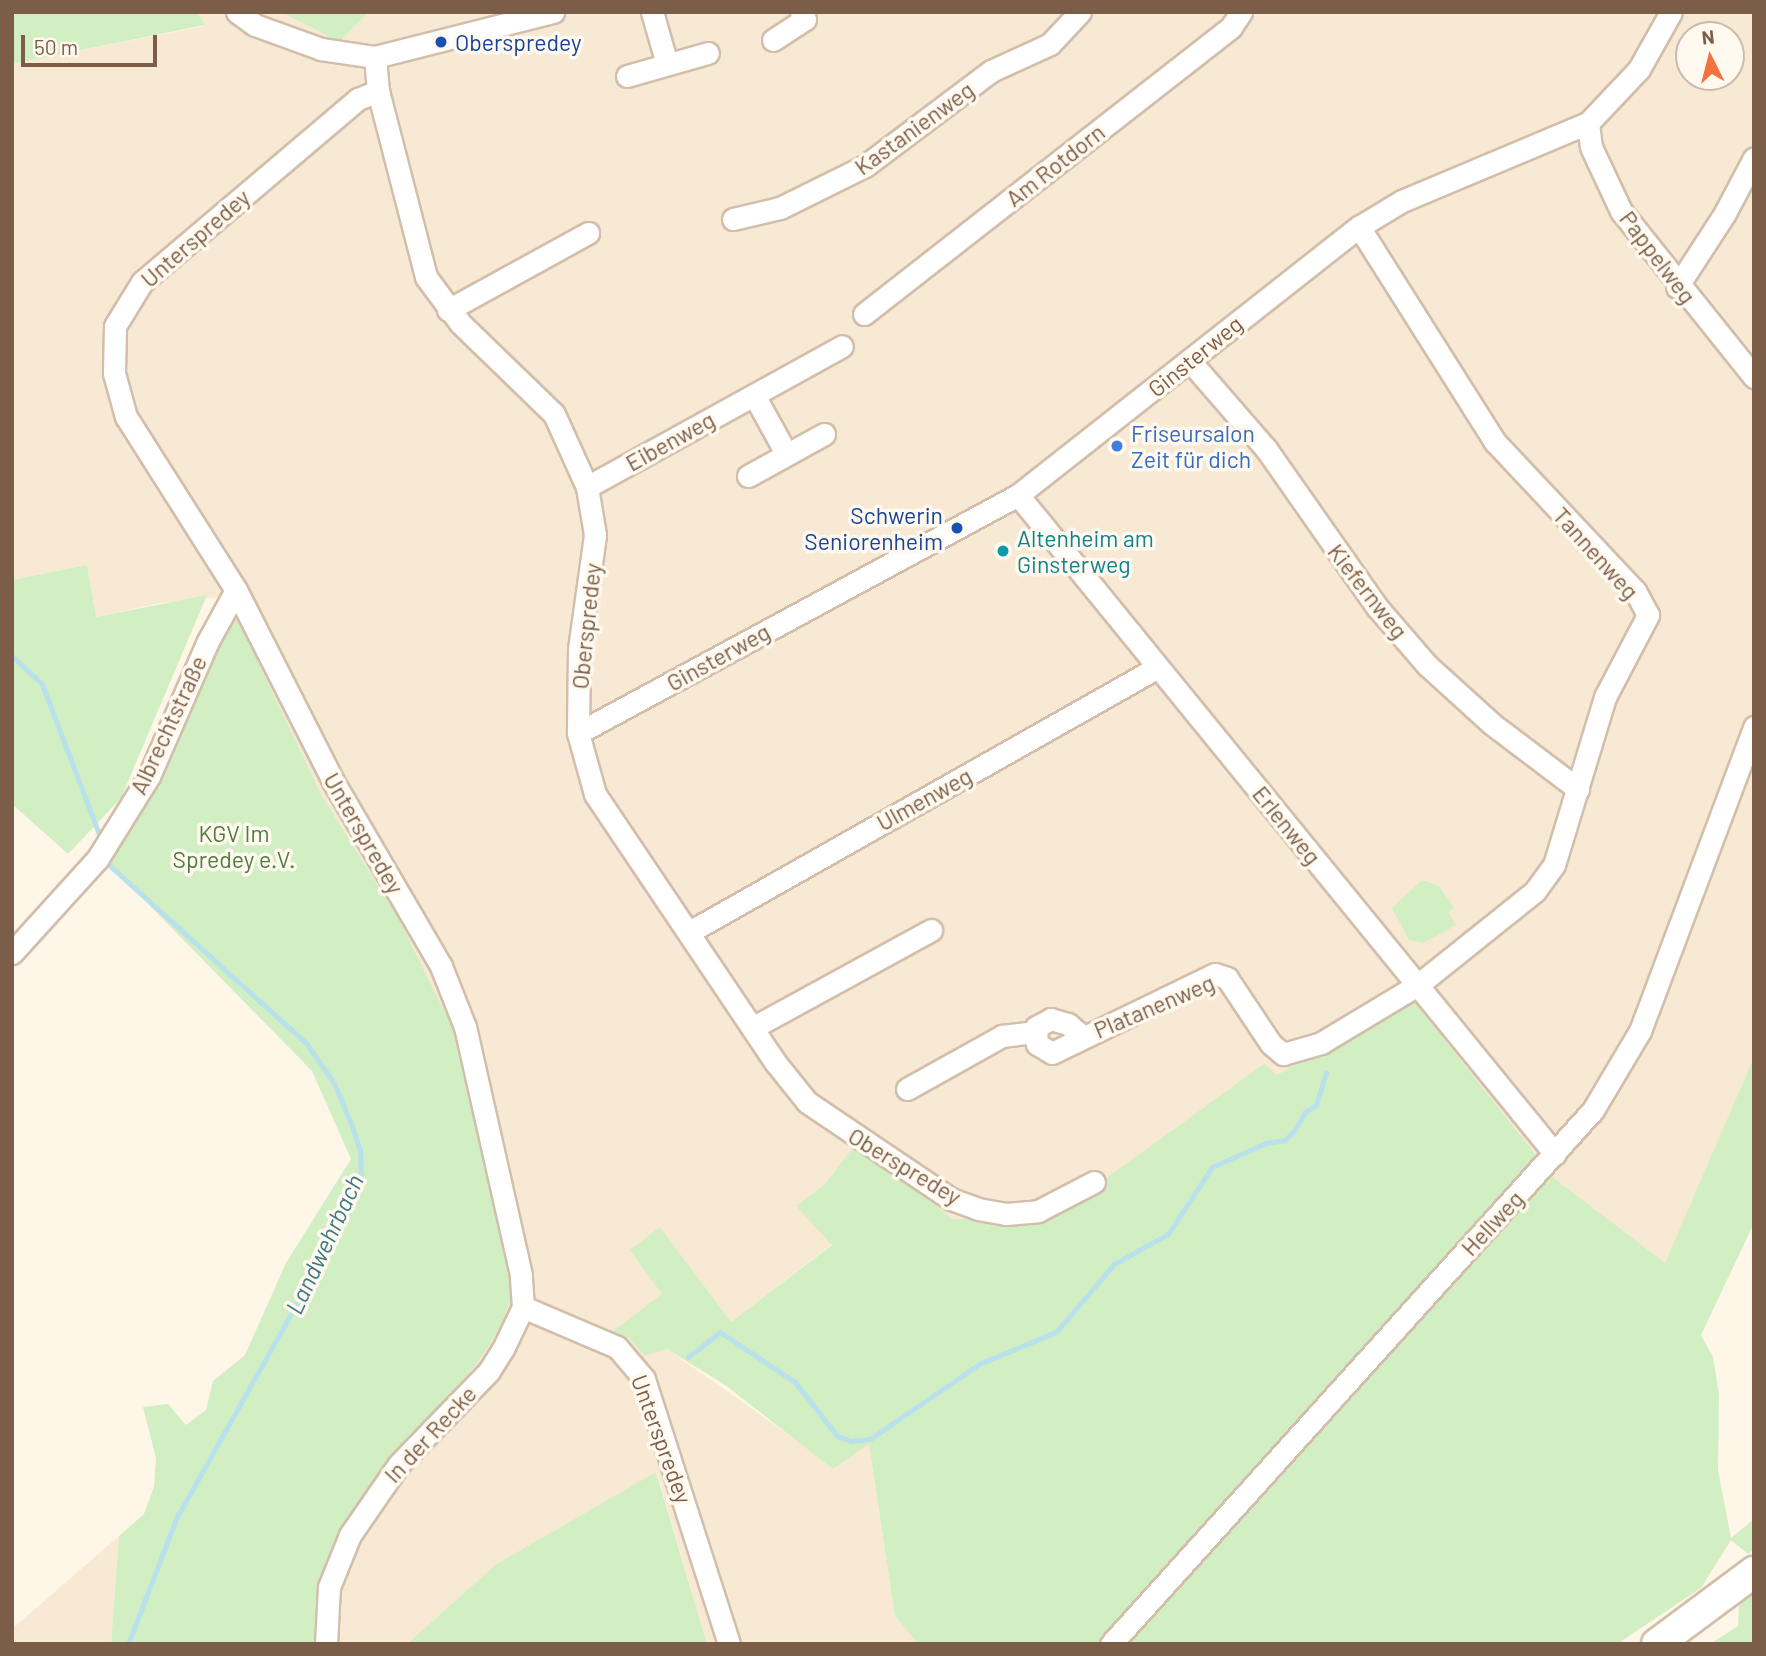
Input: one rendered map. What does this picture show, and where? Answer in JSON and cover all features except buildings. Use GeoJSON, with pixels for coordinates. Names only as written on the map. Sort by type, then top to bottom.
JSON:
{"type":"FeatureCollection","features":[{"type":"Feature","properties":{"kind":"main road"},"geometry":{"type":"LineString","coordinates":[[1657,1644],[1754,1572]]}},
{"type":"Feature","properties":{"kind":"street"},"geometry":{"type":"LineString","coordinates":[[237,12],[255,25],[321,49],[375,57],[553,12]]}},
{"type":"Feature","properties":{"kind":"street"},"geometry":{"type":"LineString","coordinates":[[652,12],[667,64]]}},
{"type":"Feature","properties":{"kind":"street"},"geometry":{"type":"LineString","coordinates":[[773,40],[805,19],[801,12]]}},
{"type":"Feature","properties":{"kind":"street","name":"Kastanienweg"},"geometry":{"type":"LineString","coordinates":[[733,219],[791,203],[865,166],[991,71],[1050,44],[1080,12]]}},
{"type":"Feature","properties":{"kind":"street","name":"Am Rotdorn"},"geometry":{"type":"LineString","coordinates":[[864,314],[1231,27],[1241,12]]}},
{"type":"Feature","properties":{"kind":"street","name":"Ginsterweg"},"geometry":{"type":"LineString","coordinates":[[578,733],[1018,495],[1359,227],[1402,201],[1588,123],[1639,69],[1671,12]]}},
{"type":"Feature","properties":{"kind":"street"},"geometry":{"type":"LineString","coordinates":[[627,76],[708,53]]}},
{"type":"Feature","properties":{"kind":"street","name":"Oberspredey"},"geometry":{"type":"LineString","coordinates":[[375,57],[378,91],[420,263],[448,310],[554,414],[587,486],[595,536],[579,649],[578,733],[595,794],[807,1102],[951,1199],[1006,1214],[1038,1211],[1094,1182]]}},
{"type":"Feature","properties":{"kind":"street","name":"Unterspredey"},"geometry":{"type":"LineString","coordinates":[[378,91],[358,99],[142,282],[116,326],[114,373],[126,417],[236,590],[333,781],[432,947],[453,994],[465,1027],[498,1187],[515,1241],[523,1307],[617,1347],[645,1379],[729,1644]]}},
{"type":"Feature","properties":{"kind":"street","name":"Pappelweg"},"geometry":{"type":"LineString","coordinates":[[1588,123],[1591,147],[1621,211],[1677,286],[1754,377]]}},
{"type":"Feature","properties":{"kind":"street"},"geometry":{"type":"LineString","coordinates":[[1677,286],[1725,213],[1754,158]]}},
{"type":"Feature","properties":{"kind":"street","name":"Tannenweg"},"geometry":{"type":"LineString","coordinates":[[1359,227],[1495,442],[1635,591],[1648,615],[1605,697],[1553,865],[1535,891],[1419,984]]}},
{"type":"Feature","properties":{"kind":"street"},"geometry":{"type":"LineString","coordinates":[[448,310],[588,233]]}},
{"type":"Feature","properties":{"kind":"street","name":"Eibenweg"},"geometry":{"type":"LineString","coordinates":[[587,486],[842,346]]}},
{"type":"Feature","properties":{"kind":"street","name":"Kiefernweg"},"geometry":{"type":"LineString","coordinates":[[1190,361],[1267,450],[1377,607],[1427,665],[1492,724],[1578,789]]}},
{"type":"Feature","properties":{"kind":"street"},"geometry":{"type":"LineString","coordinates":[[754,395],[787,454]]}},
{"type":"Feature","properties":{"kind":"street"},"geometry":{"type":"LineString","coordinates":[[748,476],[824,435]]}},
{"type":"Feature","properties":{"kind":"street","name":"Erlenweg"},"geometry":{"type":"LineString","coordinates":[[1018,495],[1555,1154]]}},
{"type":"Feature","properties":{"kind":"street","name":"Albrechtstraße"},"geometry":{"type":"LineString","coordinates":[[12,953],[98,858],[149,776],[206,643],[236,590]]}},
{"type":"Feature","properties":{"kind":"street","name":"Ulmenweg"},"geometry":{"type":"LineString","coordinates":[[691,931],[1158,667]]}},
{"type":"Feature","properties":{"kind":"street","name":"Hellweg"},"geometry":{"type":"LineString","coordinates":[[1111,1644],[1593,1110],[1640,1031],[1754,727]]}},
{"type":"Feature","properties":{"kind":"street"},"geometry":{"type":"LineString","coordinates":[[754,1027],[931,930]]}},
{"type":"Feature","properties":{"kind":"street","name":"Platanenweg"},"geometry":{"type":"LineString","coordinates":[[907,1089],[1002,1036],[1036,1032],[1037,1044],[1052,1053],[1215,974],[1227,978],[1271,1044],[1283,1054],[1321,1043],[1419,984]]}},
{"type":"Feature","properties":{"kind":"street","name":"In der Recke"},"geometry":{"type":"LineString","coordinates":[[326,1644],[329,1587],[350,1535],[399,1464],[489,1371],[523,1307]]}},
{"type":"Feature","properties":{"kind":"shaded area"},"geometry":{"type":"Polygon","coordinates":[[[197,12],[281,12],[339,42],[369,12],[1754,12],[1754,1057],[1665,1264],[1555,1179],[1412,999],[1277,1075],[1046,1216],[953,1219],[855,1146],[825,1184],[796,1206],[832,1244],[731,1322],[660,1227],[663,1294],[613,1332],[629,1339],[645,1356],[667,1349],[833,1466],[869,1444],[895,1616],[918,1644],[707,1644],[657,1472],[495,1565],[407,1644],[318,1644],[344,1528],[368,1488],[478,1362],[498,1331],[397,916],[322,796],[237,618],[201,677],[227,596],[159,603],[96,617],[87,565],[12,580],[12,64],[205,26],[197,12]]]}},
{"type":"Feature","properties":{"kind":"shaded area"},"geometry":{"type":"Polygon","coordinates":[[[119,1536],[111,1644],[12,1644],[12,1629],[119,1536]]]}},
{"type":"Feature","properties":{"kind":"green space"},"geometry":{"type":"Polygon","coordinates":[[[12,12],[197,12],[205,25],[12,64],[12,12]]]}},
{"type":"Feature","properties":{"kind":"green space"},"geometry":{"type":"Polygon","coordinates":[[[281,12],[369,12],[339,42],[281,12]]]}},
{"type":"Feature","properties":{"kind":"green space"},"geometry":{"type":"Polygon","coordinates":[[[87,565],[96,617],[207,595],[121,798],[68,854],[12,804],[12,580],[87,565]]]}},
{"type":"Feature","properties":{"kind":"green space","name":"KGV Im Spredey e.V."},"geometry":{"type":"Polygon","coordinates":[[[237,618],[322,796],[397,916],[453,1029],[513,1294],[498,1331],[478,1362],[368,1488],[344,1528],[318,1644],[111,1644],[119,1536],[144,1514],[154,1487],[156,1458],[143,1407],[168,1404],[186,1425],[206,1410],[213,1381],[245,1355],[286,1263],[351,1159],[312,1071],[107,862],[201,677],[237,618]]]}},
{"type":"Feature","properties":{"kind":"green space"},"geometry":{"type":"Polygon","coordinates":[[[1422,880],[1439,886],[1454,908],[1448,912],[1456,925],[1423,943],[1409,940],[1392,908],[1422,880]]]}},
{"type":"Feature","properties":{"kind":"green space"},"geometry":{"type":"Polygon","coordinates":[[[1412,999],[1555,1179],[1665,1263],[1754,1057],[1754,1223],[1701,1335],[1713,1357],[1719,1394],[1718,1470],[1731,1538],[1754,1519],[1754,1549],[1748,1554],[1731,1540],[1701,1588],[1617,1644],[918,1644],[895,1616],[869,1444],[833,1469],[725,1385],[667,1349],[645,1356],[629,1339],[612,1332],[662,1294],[630,1250],[660,1227],[731,1322],[832,1245],[796,1206],[825,1184],[855,1145],[953,1219],[1046,1216],[1101,1182],[1264,1064],[1277,1075],[1412,999]]]}},
{"type":"Feature","properties":{"kind":"green space"},"geometry":{"type":"Polygon","coordinates":[[[656,1472],[707,1644],[407,1644],[495,1565],[656,1472]]]}},
{"type":"Feature","properties":{"kind":"green space"},"geometry":{"type":"Polygon","coordinates":[[[1754,1593],[1754,1644],[1710,1644],[1738,1626],[1739,1604],[1754,1593]]]}},
{"type":"Feature","properties":{"kind":"waterway","name":"Landwehrbach"},"geometry":{"type":"LineString","coordinates":[[12,656],[42,684],[101,839]]}},
{"type":"Feature","properties":{"kind":"waterway","name":"Landwehrbach"},"geometry":{"type":"LineString","coordinates":[[109,865],[306,1043],[334,1083],[352,1126],[360,1150],[361,1176],[297,1303],[176,1519],[128,1644]]}},
{"type":"Feature","properties":{"kind":"waterway"},"geometry":{"type":"LineString","coordinates":[[688,1357],[720,1332],[795,1382],[837,1436],[851,1441],[870,1439],[979,1364],[1056,1332],[1114,1264],[1168,1234],[1212,1167],[1266,1143],[1285,1140],[1305,1112],[1316,1105],[1326,1073]]}},
{"type":"Feature","properties":{"kind":"place","name":"Oberspredey"},"geometry":{"type":"Point","coordinates":[441,42]}},
{"type":"Feature","properties":{"kind":"place","name":"Friseursalon Zeit für dich"},"geometry":{"type":"Point","coordinates":[1117,446]}},
{"type":"Feature","properties":{"kind":"place","name":"Schwerin Seniorenheim"},"geometry":{"type":"Point","coordinates":[957,528]}},
{"type":"Feature","properties":{"kind":"place","name":"Altenheim am Ginsterweg"},"geometry":{"type":"Point","coordinates":[1003,551]}}]}
